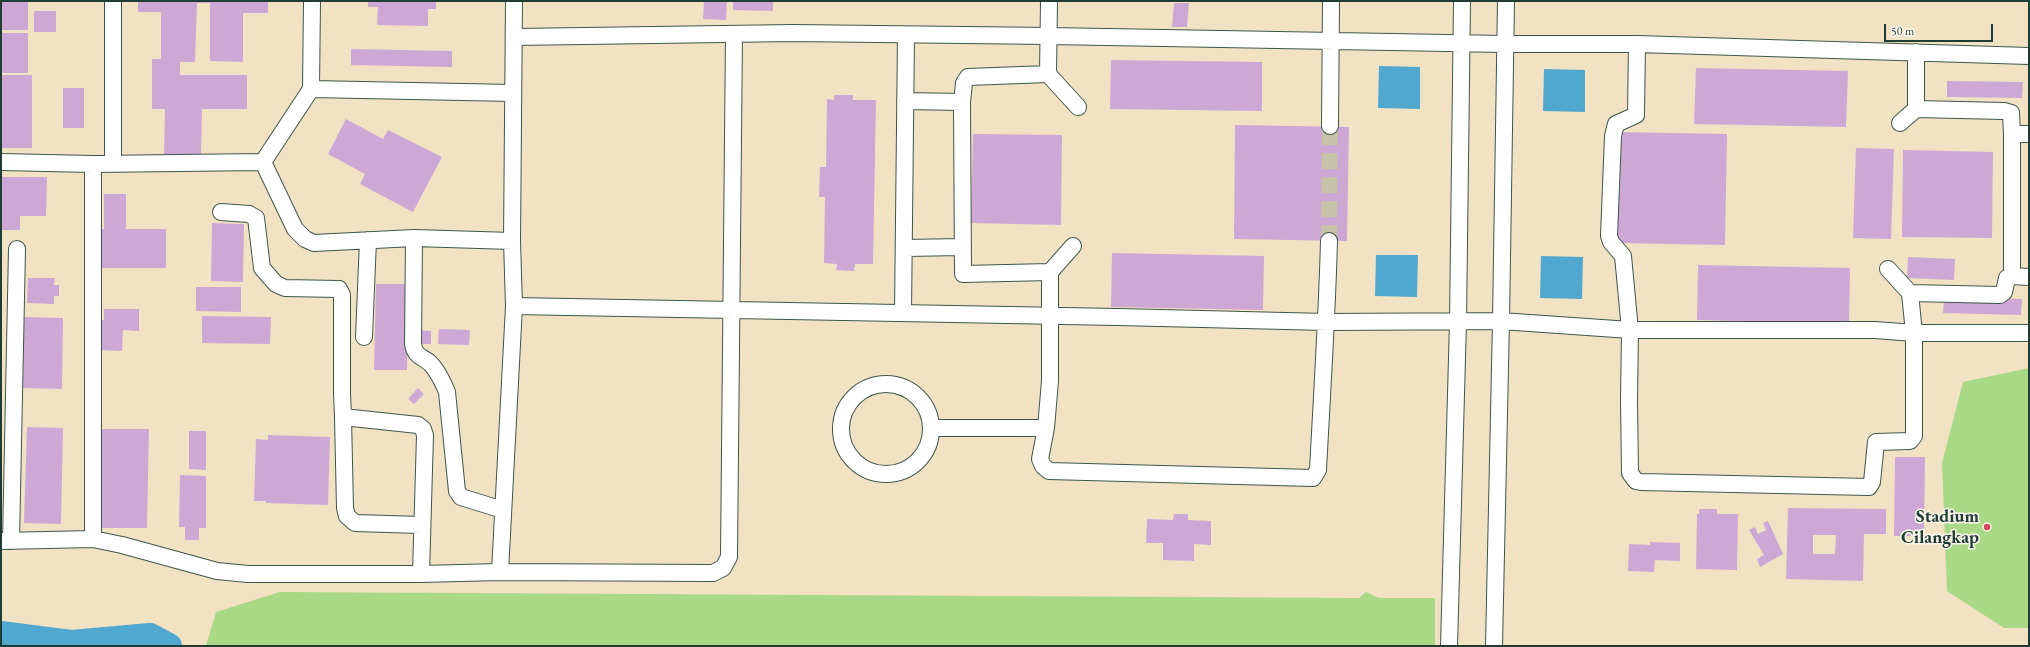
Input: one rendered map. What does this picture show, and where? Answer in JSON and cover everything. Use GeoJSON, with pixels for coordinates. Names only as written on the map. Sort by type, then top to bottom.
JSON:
{"type":"FeatureCollection","features":[{"type":"Feature","properties":{"kind":"lane"},"geometry":{"type":"LineString","coordinates":[[113,1],[113,163]]}},
{"type":"Feature","properties":{"kind":"lane"},"geometry":{"type":"LineString","coordinates":[[263,162],[311,89],[312,1]]}},
{"type":"Feature","properties":{"kind":"lane"},"geometry":{"type":"LineString","coordinates":[[500,572],[514,306],[512,241],[514,1]]}},
{"type":"Feature","properties":{"kind":"lane"},"geometry":{"type":"LineString","coordinates":[[1049,1],[1050,36],[1048,74],[1078,107]]}},
{"type":"Feature","properties":{"kind":"lane"},"geometry":{"type":"LineString","coordinates":[[1330,126],[1332,40],[1331,1]]}},
{"type":"Feature","properties":{"kind":"lane"},"geometry":{"type":"LineString","coordinates":[[1449,646],[1458,322],[1462,1]]}},
{"type":"Feature","properties":{"kind":"lane"},"geometry":{"type":"LineString","coordinates":[[1494,646],[1506,1]]}},
{"type":"Feature","properties":{"kind":"lane"},"geometry":{"type":"LineString","coordinates":[[514,37],[734,34],[1050,36],[1505,44],[1637,44],[2029,56]]}},
{"type":"Feature","properties":{"kind":"lane"},"geometry":{"type":"LineString","coordinates":[[17,249],[6,541],[93,539],[122,544],[217,571],[248,574],[421,574],[500,572],[713,573],[723,568],[729,557],[734,34]]}},
{"type":"Feature","properties":{"kind":"lane"},"geometry":{"type":"LineString","coordinates":[[904,314],[906,35]]}},
{"type":"Feature","properties":{"kind":"lane"},"geometry":{"type":"LineString","coordinates":[[1637,44],[1636,115],[1616,124],[1613,136],[1609,236],[1611,242],[1624,256],[1630,330],[1628,401],[1630,473],[1636,481],[1869,487],[1872,482],[1876,442],[1910,441],[1914,436],[1914,333],[1910,293],[1888,270]]}},
{"type":"Feature","properties":{"kind":"lane"},"geometry":{"type":"LineString","coordinates":[[1916,52],[1916,109]]}},
{"type":"Feature","properties":{"kind":"lane"},"geometry":{"type":"LineString","coordinates":[[1048,74],[968,77],[964,83],[962,102],[962,272],[964,275],[1050,272]]}},
{"type":"Feature","properties":{"kind":"lane"},"geometry":{"type":"LineString","coordinates":[[311,89],[513,92]]}},
{"type":"Feature","properties":{"kind":"lane"},"geometry":{"type":"LineString","coordinates":[[905,101],[962,102]]}},
{"type":"Feature","properties":{"kind":"lane"},"geometry":{"type":"LineString","coordinates":[[1900,123],[1916,109],[2004,110],[2011,113],[2012,276]]}},
{"type":"Feature","properties":{"kind":"lane"},"geometry":{"type":"LineString","coordinates":[[2012,134],[2029,134]]}},
{"type":"Feature","properties":{"kind":"lane"},"geometry":{"type":"LineString","coordinates":[[1,162],[93,164],[263,162]]}},
{"type":"Feature","properties":{"kind":"lane"},"geometry":{"type":"LineString","coordinates":[[263,162],[295,229],[305,239],[314,243],[414,238],[512,241]]}},
{"type":"Feature","properties":{"kind":"lane"},"geometry":{"type":"LineString","coordinates":[[93,164],[93,539]]}},
{"type":"Feature","properties":{"kind":"lane"},"geometry":{"type":"LineString","coordinates":[[221,212],[249,214],[256,218],[262,268],[276,284],[285,288],[339,289],[342,295],[342,393],[344,417],[345,508],[347,516],[355,523],[421,525]]}},
{"type":"Feature","properties":{"kind":"lane"},"geometry":{"type":"LineString","coordinates":[[414,238],[412,344],[417,356],[430,363],[442,380],[447,392],[457,491],[461,497],[503,510]]}},
{"type":"Feature","properties":{"kind":"lane"},"geometry":{"type":"LineString","coordinates":[[364,337],[368,240]]}},
{"type":"Feature","properties":{"kind":"lane"},"geometry":{"type":"LineString","coordinates":[[1073,246],[1050,272],[1050,382],[1046,428],[1040,459],[1043,466],[1048,471],[1313,478],[1318,470],[1321,393],[1327,322],[1328,241]]}},
{"type":"Feature","properties":{"kind":"lane"},"geometry":{"type":"LineString","coordinates":[[904,248],[963,247]]}},
{"type":"Feature","properties":{"kind":"lane"},"geometry":{"type":"LineString","coordinates":[[1910,293],[2000,295],[2004,292],[2007,278],[2012,276],[2029,277]]}},
{"type":"Feature","properties":{"kind":"lane"},"geometry":{"type":"LineString","coordinates":[[514,306],[1327,322],[1501,321],[1630,330],[1875,330],[1914,333],[2029,333]]}},
{"type":"Feature","properties":{"kind":"lane"},"geometry":{"type":"LineString","coordinates":[[890,383],[906,387],[920,397],[929,412],[932,428],[930,444],[921,459],[907,469],[891,474],[874,473],[859,465],[847,453],[841,438],[841,421],[847,405],[858,392],[873,385],[890,383]]}},
{"type":"Feature","properties":{"kind":"lane"},"geometry":{"type":"LineString","coordinates":[[344,417],[418,426],[423,429],[425,435],[421,525],[421,574]]}},
{"type":"Feature","properties":{"kind":"lane"},"geometry":{"type":"LineString","coordinates":[[932,428],[1046,428]]}},
{"type":"Feature","properties":{"kind":"green space","name":"Stadium Cilangkap"},"geometry":{"type":"Polygon","coordinates":[[[2029,368],[2029,628],[2004,628],[1947,591],[1942,463],[1963,382],[2029,368]]]}},
{"type":"Feature","properties":{"kind":"green space"},"geometry":{"type":"Polygon","coordinates":[[[280,592],[1359,598],[1366,592],[1379,598],[1435,598],[1435,646],[206,646],[216,612],[280,592]]]}},
{"type":"Feature","properties":{"kind":"water"},"geometry":{"type":"Polygon","coordinates":[[[1379,66],[1420,67],[1420,109],[1378,108],[1379,66]]]}},
{"type":"Feature","properties":{"kind":"water"},"geometry":{"type":"Polygon","coordinates":[[[1544,69],[1585,70],[1585,112],[1543,111],[1544,69]]]}},
{"type":"Feature","properties":{"kind":"water"},"geometry":{"type":"Polygon","coordinates":[[[1376,255],[1418,255],[1417,297],[1375,296],[1376,255]]]}},
{"type":"Feature","properties":{"kind":"water"},"geometry":{"type":"Polygon","coordinates":[[[1541,256],[1583,257],[1582,299],[1540,298],[1541,256]]]}},
{"type":"Feature","properties":{"kind":"building"},"geometry":{"type":"Polygon","coordinates":[[[1,1],[28,1],[28,30],[1,30],[1,1]]]}},
{"type":"Feature","properties":{"kind":"building"},"geometry":{"type":"Polygon","coordinates":[[[138,1],[268,1],[268,13],[243,13],[243,62],[210,61],[210,3],[197,3],[195,62],[180,62],[180,75],[247,75],[247,109],[202,109],[201,156],[164,156],[165,109],[152,109],[152,59],[161,59],[161,12],[138,12],[138,1]]]}},
{"type":"Feature","properties":{"kind":"building"},"geometry":{"type":"Polygon","coordinates":[[[368,1],[436,1],[436,9],[428,9],[428,26],[377,25],[378,7],[368,7],[368,1]]]}},
{"type":"Feature","properties":{"kind":"building"},"geometry":{"type":"Polygon","coordinates":[[[704,1],[727,1],[726,20],[703,19],[704,1]]]}},
{"type":"Feature","properties":{"kind":"building"},"geometry":{"type":"Polygon","coordinates":[[[733,1],[773,1],[773,11],[733,10],[733,1]]]}},
{"type":"Feature","properties":{"kind":"building"},"geometry":{"type":"Polygon","coordinates":[[[1174,3],[1189,3],[1187,27],[1172,27],[1174,3]]]}},
{"type":"Feature","properties":{"kind":"building"},"geometry":{"type":"Polygon","coordinates":[[[34,11],[56,11],[56,32],[34,32],[34,11]]]}},
{"type":"Feature","properties":{"kind":"building"},"geometry":{"type":"Polygon","coordinates":[[[1,33],[28,33],[28,73],[1,73],[1,33]]]}},
{"type":"Feature","properties":{"kind":"building"},"geometry":{"type":"Polygon","coordinates":[[[351,49],[452,51],[452,67],[351,65],[351,49]]]}},
{"type":"Feature","properties":{"kind":"building"},"geometry":{"type":"Polygon","coordinates":[[[1111,60],[1262,62],[1262,111],[1110,109],[1111,60]]]}},
{"type":"Feature","properties":{"kind":"building"},"geometry":{"type":"Polygon","coordinates":[[[1696,68],[1848,71],[1846,127],[1694,124],[1696,68]]]}},
{"type":"Feature","properties":{"kind":"building"},"geometry":{"type":"Polygon","coordinates":[[[1,75],[32,75],[32,148],[1,148],[1,75]]]}},
{"type":"Feature","properties":{"kind":"building"},"geometry":{"type":"Polygon","coordinates":[[[1947,81],[2023,82],[2022,98],[1947,97],[1947,81]]]}},
{"type":"Feature","properties":{"kind":"building"},"geometry":{"type":"Polygon","coordinates":[[[63,88],[84,88],[84,128],[63,128],[63,88]]]}},
{"type":"Feature","properties":{"kind":"building"},"geometry":{"type":"Polygon","coordinates":[[[834,95],[853,95],[853,100],[876,100],[873,264],[855,264],[854,271],[836,270],[837,264],[824,263],[825,197],[819,197],[820,167],[826,167],[827,99],[834,100],[834,95]]]}},
{"type":"Feature","properties":{"kind":"building"},"geometry":{"type":"Polygon","coordinates":[[[346,119],[383,139],[388,130],[442,157],[413,212],[360,184],[365,174],[328,154],[346,119]]]}},
{"type":"Feature","properties":{"kind":"building"},"geometry":{"type":"Polygon","coordinates":[[[1235,125],[1349,127],[1347,241],[1234,239],[1235,125]]]}},
{"type":"Feature","properties":{"kind":"building"},"geometry":{"type":"Polygon","coordinates":[[[1617,132],[1727,134],[1725,245],[1616,243],[1617,132]]]}},
{"type":"Feature","properties":{"kind":"building"},"geometry":{"type":"Polygon","coordinates":[[[973,134],[1062,135],[1061,225],[971,223],[973,134]]]}},
{"type":"Feature","properties":{"kind":"building"},"geometry":{"type":"Polygon","coordinates":[[[1856,148],[1894,149],[1891,239],[1853,238],[1856,148]]]}},
{"type":"Feature","properties":{"kind":"building"},"geometry":{"type":"Polygon","coordinates":[[[1903,150],[1993,152],[1992,238],[1902,237],[1903,150]]]}},
{"type":"Feature","properties":{"kind":"building"},"geometry":{"type":"Polygon","coordinates":[[[1,177],[47,177],[46,216],[20,216],[20,230],[1,230],[1,177]]]}},
{"type":"Feature","properties":{"kind":"building"},"geometry":{"type":"Polygon","coordinates":[[[104,194],[126,194],[126,229],[166,229],[166,268],[100,268],[100,229],[104,229],[104,194]]]}},
{"type":"Feature","properties":{"kind":"building"},"geometry":{"type":"Polygon","coordinates":[[[212,223],[244,224],[243,282],[211,281],[212,223]]]}},
{"type":"Feature","properties":{"kind":"building"},"geometry":{"type":"Polygon","coordinates":[[[1112,253],[1264,256],[1263,310],[1111,307],[1112,253]]]}},
{"type":"Feature","properties":{"kind":"building"},"geometry":{"type":"Polygon","coordinates":[[[1908,257],[1955,259],[1954,280],[1907,278],[1908,257]]]}},
{"type":"Feature","properties":{"kind":"building"},"geometry":{"type":"Polygon","coordinates":[[[1698,265],[1850,268],[1849,324],[1697,320],[1698,265]]]}},
{"type":"Feature","properties":{"kind":"building"},"geometry":{"type":"Polygon","coordinates":[[[28,278],[55,278],[54,285],[59,285],[59,296],[54,296],[54,304],[27,303],[28,278]]]}},
{"type":"Feature","properties":{"kind":"building"},"geometry":{"type":"Polygon","coordinates":[[[376,284],[409,284],[407,370],[374,370],[376,284]]]}},
{"type":"Feature","properties":{"kind":"building"},"geometry":{"type":"Polygon","coordinates":[[[196,287],[241,287],[241,312],[196,311],[196,287]]]}},
{"type":"Feature","properties":{"kind":"building"},"geometry":{"type":"Polygon","coordinates":[[[1944,297],[2022,299],[2021,315],[1943,313],[1944,297]]]}},
{"type":"Feature","properties":{"kind":"building"},"geometry":{"type":"Polygon","coordinates":[[[104,309],[139,309],[139,331],[123,330],[122,351],[100,350],[101,320],[104,320],[104,309]]]}},
{"type":"Feature","properties":{"kind":"building"},"geometry":{"type":"Polygon","coordinates":[[[202,316],[271,317],[270,344],[202,343],[202,316]]]}},
{"type":"Feature","properties":{"kind":"building"},"geometry":{"type":"Polygon","coordinates":[[[24,317],[63,318],[62,389],[23,388],[24,317]]]}},
{"type":"Feature","properties":{"kind":"building"},"geometry":{"type":"Polygon","coordinates":[[[439,329],[470,330],[469,345],[438,344],[439,329]]]}},
{"type":"Feature","properties":{"kind":"building"},"geometry":{"type":"Polygon","coordinates":[[[417,330],[431,331],[431,344],[417,344],[417,330]]]}},
{"type":"Feature","properties":{"kind":"building"},"geometry":{"type":"Polygon","coordinates":[[[418,388],[424,394],[414,404],[408,399],[418,388]]]}},
{"type":"Feature","properties":{"kind":"building"},"geometry":{"type":"Polygon","coordinates":[[[27,427],[63,428],[61,524],[24,523],[27,427]]]}},
{"type":"Feature","properties":{"kind":"building"},"geometry":{"type":"Polygon","coordinates":[[[97,429],[149,429],[147,528],[95,528],[97,429]]]}},
{"type":"Feature","properties":{"kind":"building"},"geometry":{"type":"Polygon","coordinates":[[[189,431],[206,431],[206,470],[189,469],[189,431]]]}},
{"type":"Feature","properties":{"kind":"building"},"geometry":{"type":"Polygon","coordinates":[[[268,435],[330,437],[328,505],[266,503],[266,501],[254,501],[256,439],[268,440],[268,435]]]}},
{"type":"Feature","properties":{"kind":"building"},"geometry":{"type":"Polygon","coordinates":[[[1895,457],[1925,457],[1924,536],[1894,536],[1895,457]]]}},
{"type":"Feature","properties":{"kind":"building"},"geometry":{"type":"Polygon","coordinates":[[[180,475],[206,476],[206,528],[199,528],[199,540],[185,540],[185,527],[179,527],[180,475]]]}},
{"type":"Feature","properties":{"kind":"building"},"geometry":{"type":"Polygon","coordinates":[[[1788,508],[1886,509],[1886,534],[1864,534],[1863,581],[1786,579],[1788,508]],[[1813,535],[1813,554],[1835,554],[1836,535],[1813,535]]]}},
{"type":"Feature","properties":{"kind":"building"},"geometry":{"type":"Polygon","coordinates":[[[1699,509],[1717,509],[1717,514],[1738,514],[1737,570],[1696,569],[1697,514],[1699,514],[1699,509]]]}},
{"type":"Feature","properties":{"kind":"building"},"geometry":{"type":"Polygon","coordinates":[[[1174,514],[1188,514],[1188,520],[1211,521],[1211,545],[1194,544],[1194,561],[1163,560],[1163,543],[1146,543],[1147,519],[1173,520],[1174,514]]]}},
{"type":"Feature","properties":{"kind":"building"},"geometry":{"type":"Polygon","coordinates":[[[1768,521],[1783,554],[1760,567],[1757,559],[1764,555],[1749,530],[1755,527],[1758,534],[1766,530],[1763,523],[1768,521]]]}},
{"type":"Feature","properties":{"kind":"building"},"geometry":{"type":"Polygon","coordinates":[[[1650,542],[1680,543],[1680,561],[1655,560],[1654,572],[1628,571],[1629,544],[1650,545],[1650,542]]]}},
{"type":"Feature","properties":{"kind":"waterway"},"geometry":{"type":"LineString","coordinates":[[1,634],[71,643],[150,636],[169,646]]}},
{"type":"Feature","properties":{"kind":"tunnel"},"geometry":{"type":"LineString","coordinates":[[1329,241],[1330,126]]}},
{"type":"Feature","properties":{"kind":"place","name":"Stadium Cilangkap"},"geometry":{"type":"Point","coordinates":[1987,527]}}]}
